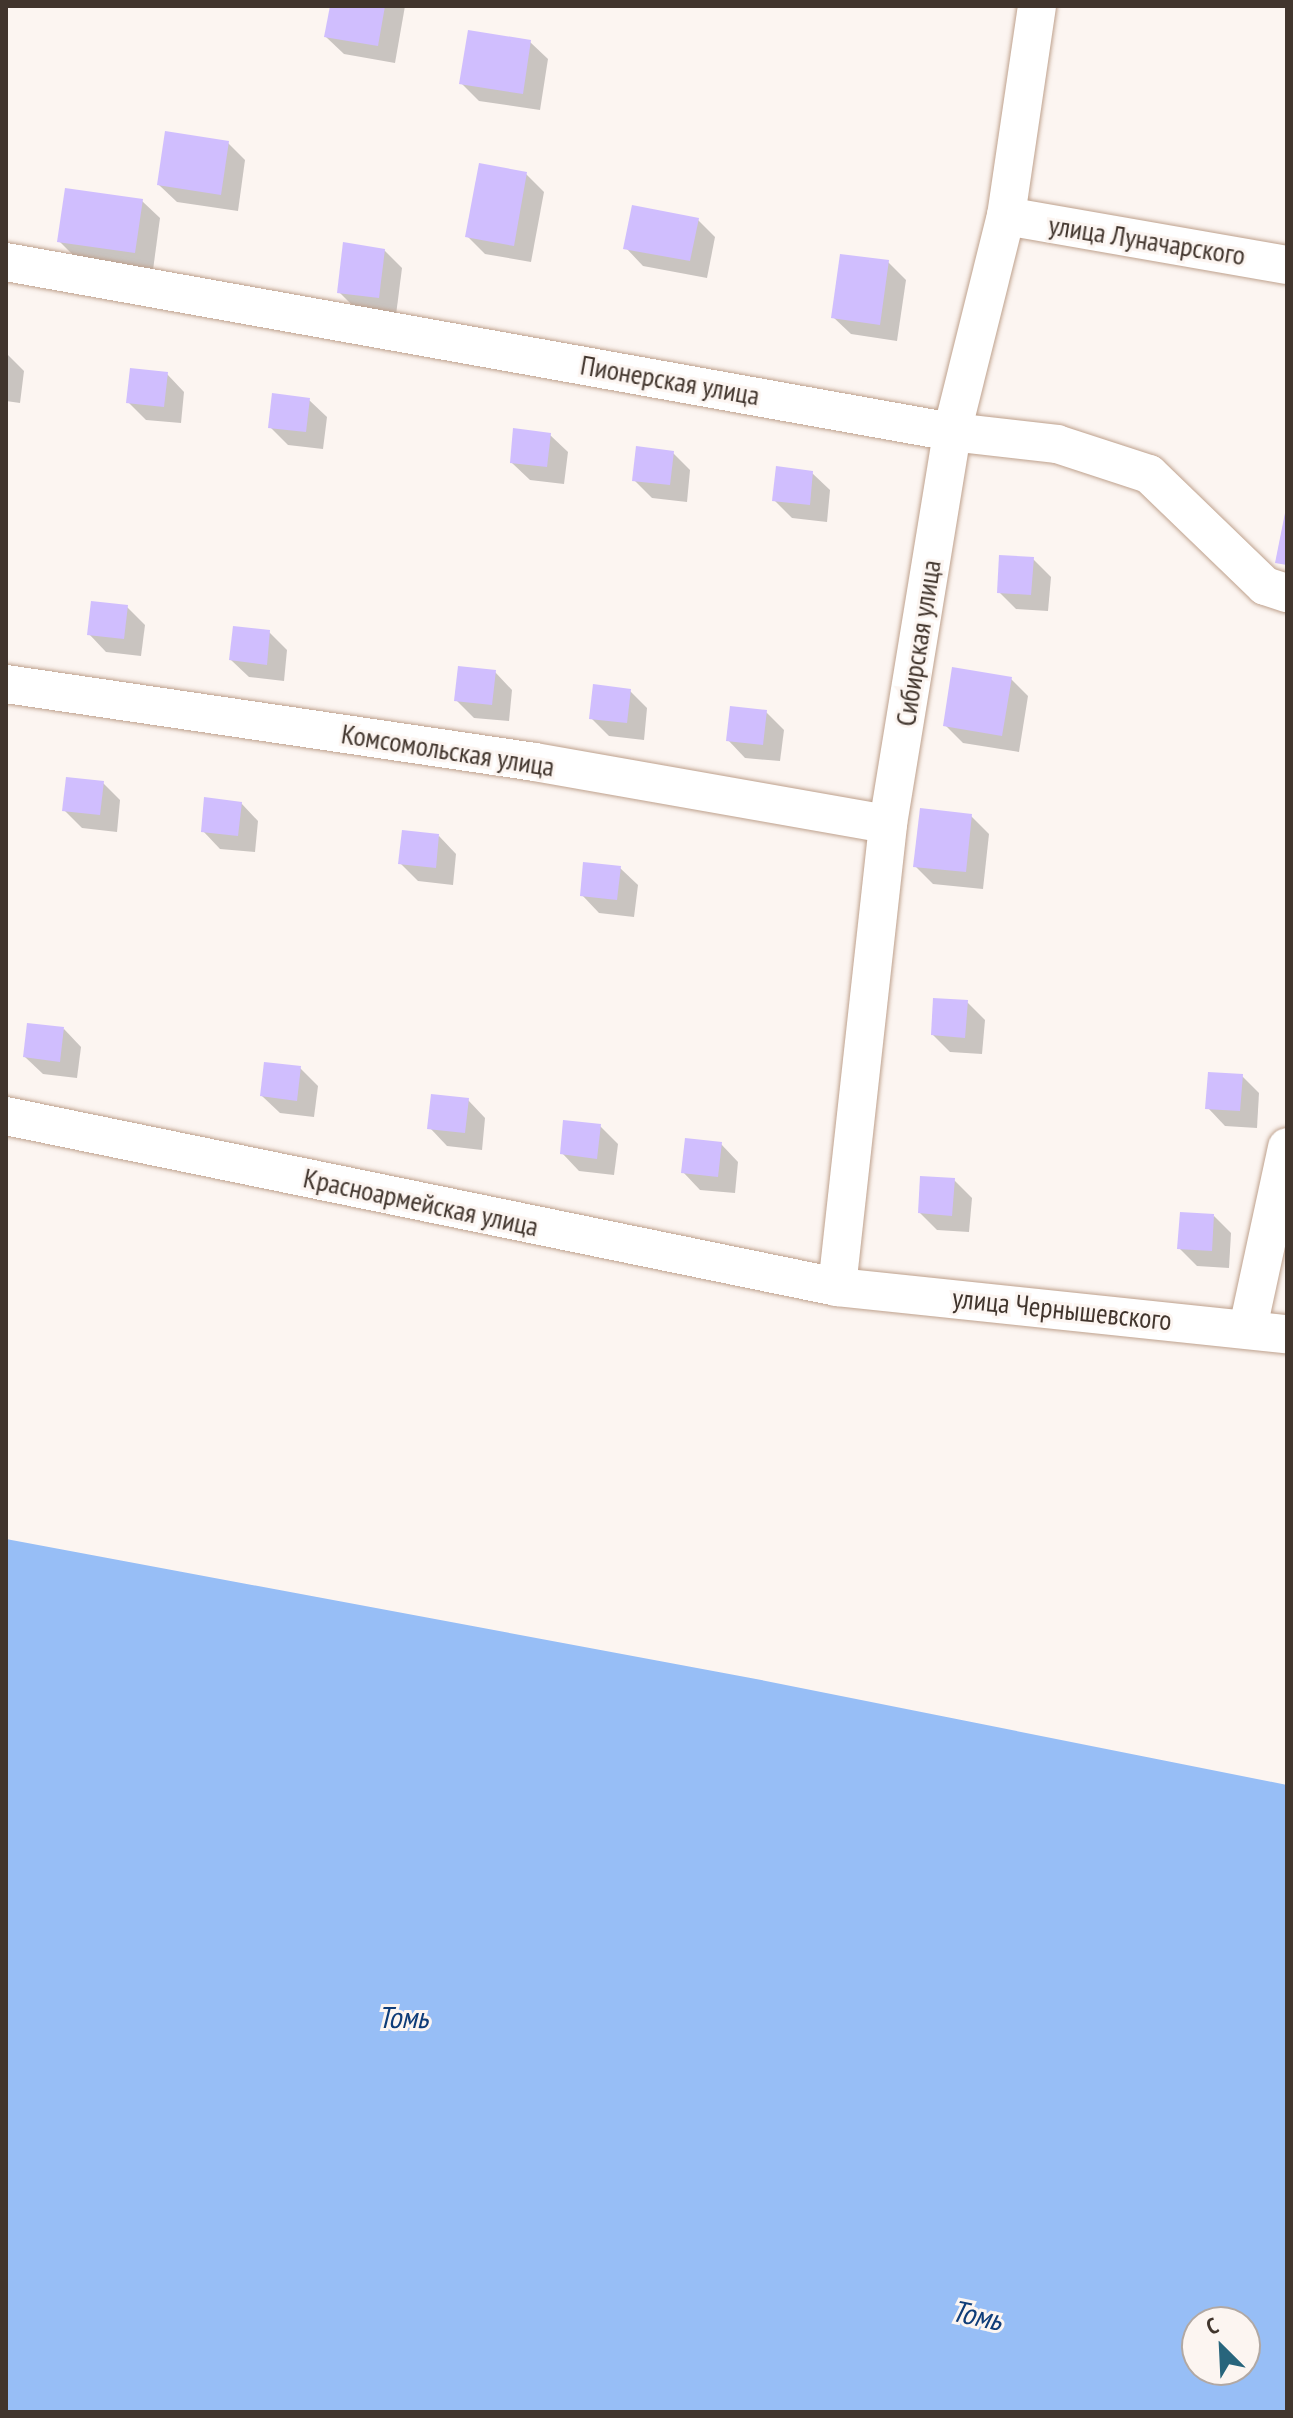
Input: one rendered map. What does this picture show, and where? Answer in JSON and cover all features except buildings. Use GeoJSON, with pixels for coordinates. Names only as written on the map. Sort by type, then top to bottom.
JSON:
{"type":"FeatureCollection","features":[{"type":"Feature","properties":{"kind":"street","name":"Сибирская улица"},"geometry":{"type":"LineString","coordinates":[[837,1287],[888,824],[952,432],[1006,216],[1037,6]]}},
{"type":"Feature","properties":{"kind":"street","name":"улица Луначарского"},"geometry":{"type":"LineString","coordinates":[[1006,216],[1287,265]]}},
{"type":"Feature","properties":{"kind":"street","name":"Пионерская улица"},"geometry":{"type":"LineString","coordinates":[[6,262],[952,432],[1057,444],[1149,474],[1265,586],[1287,593]]}},
{"type":"Feature","properties":{"kind":"street","name":"Комсомольская улица"},"geometry":{"type":"LineString","coordinates":[[6,684],[535,762],[888,824]]}},
{"type":"Feature","properties":{"kind":"street","name":"Красноармейская улица"},"geometry":{"type":"LineString","coordinates":[[6,1116],[837,1287]]}},
{"type":"Feature","properties":{"kind":"street"},"geometry":{"type":"LineString","coordinates":[[1248,1328],[1287,1147]]}},
{"type":"Feature","properties":{"kind":"street","name":"улица Чернышевского"},"geometry":{"type":"LineString","coordinates":[[837,1287],[1287,1334]]}},
{"type":"Feature","properties":{"kind":"water","name":"Томь"},"geometry":{"type":"Polygon","coordinates":[[[6,1539],[756,1679],[1287,1785],[1287,2412],[6,2412],[6,1539]]]}}]}
